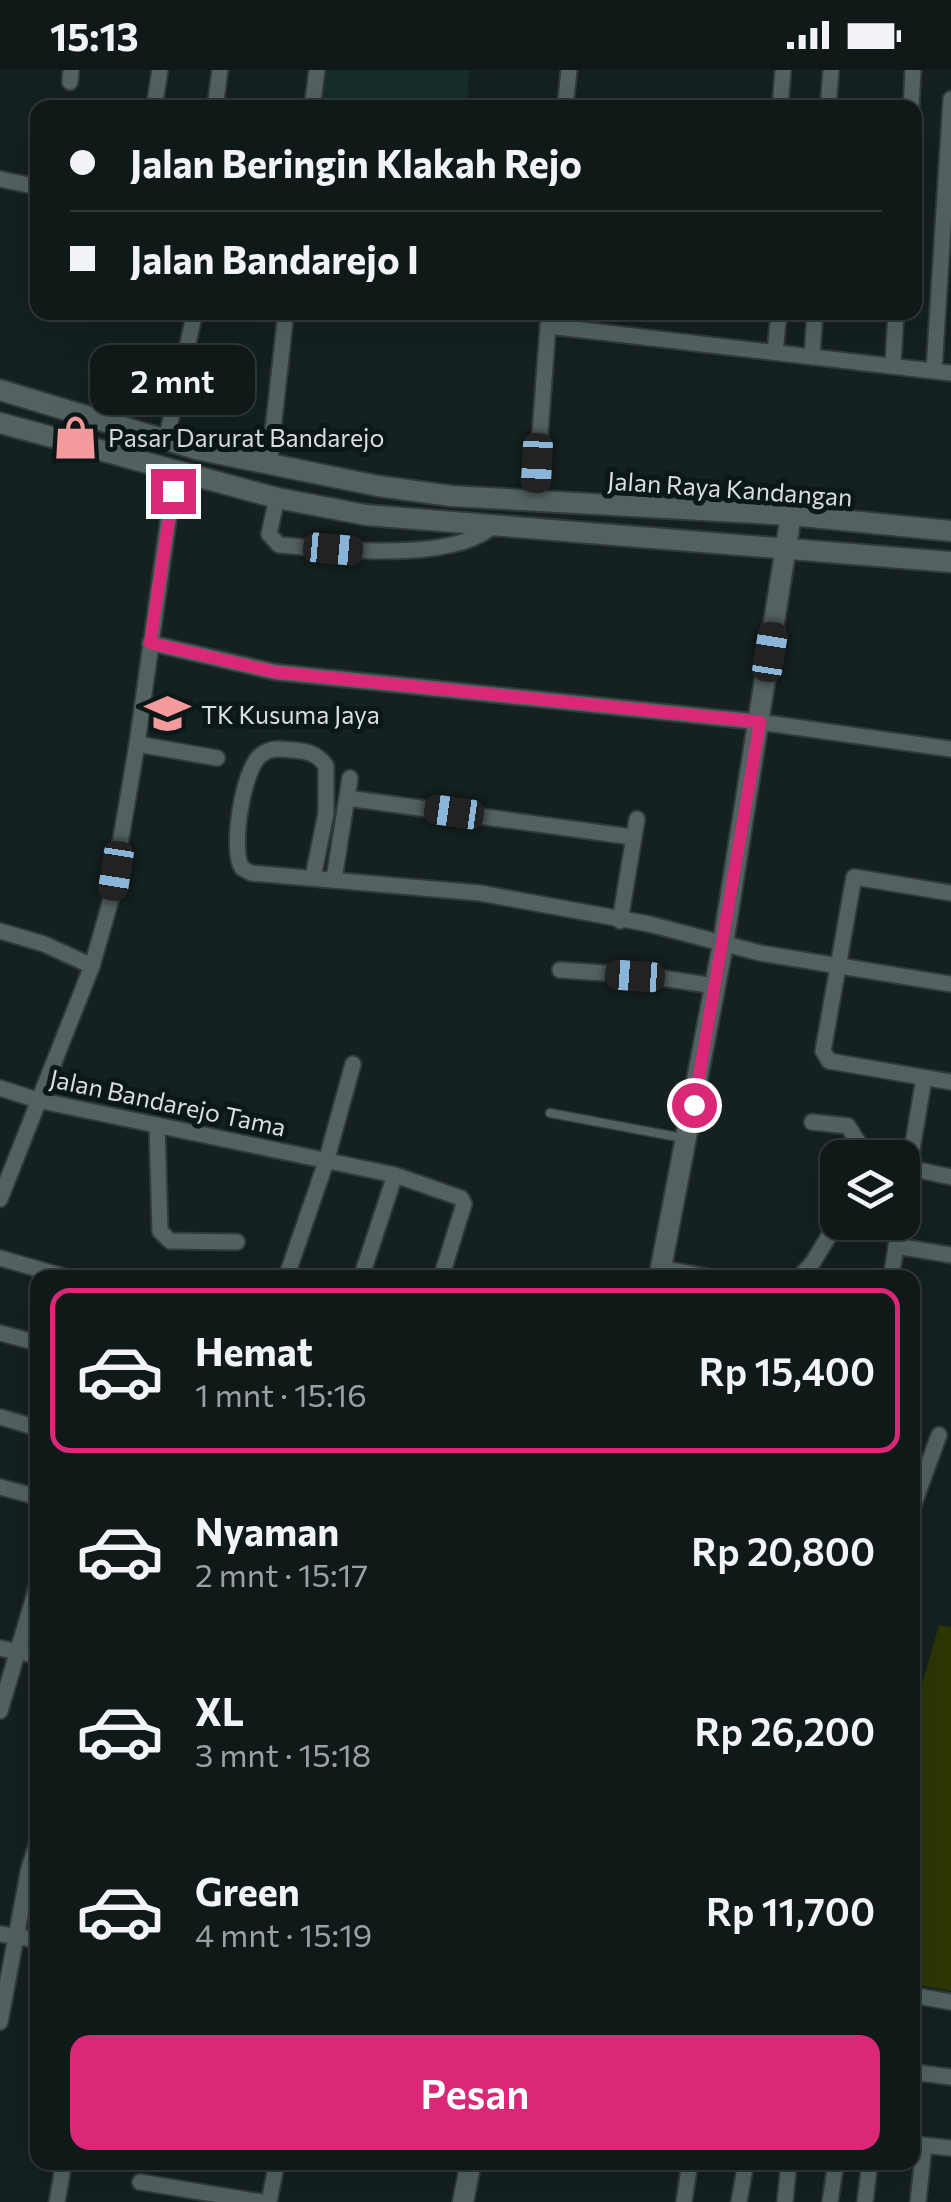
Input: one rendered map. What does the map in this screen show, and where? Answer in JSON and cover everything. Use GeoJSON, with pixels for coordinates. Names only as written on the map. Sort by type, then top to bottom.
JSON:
{"type":"FeatureCollection","features":[{"type":"Feature","properties":{"kind":"main road","name":"Jalan Raya Kandangan"},"geometry":{"type":"LineString","coordinates":[[0,390],[269,466],[432,493],[791,515],[951,531]]}},
{"type":"Feature","properties":{"kind":"main road"},"geometry":{"type":"LineString","coordinates":[[24,430],[22,408],[34,402]]}},
{"type":"Feature","properties":{"kind":"main road"},"geometry":{"type":"LineString","coordinates":[[0,423],[278,498],[366,515],[951,562]]}},
{"type":"Feature","properties":{"kind":"main road"},"geometry":{"type":"LineString","coordinates":[[661,1270],[716,986],[791,515]]}},
{"type":"Feature","properties":{"kind":"main road"},"geometry":{"type":"LineString","coordinates":[[463,2202],[469,2170]]}},
{"type":"Feature","properties":{"kind":"street"},"geometry":{"type":"LineString","coordinates":[[155,100],[160,70]]}},
{"type":"Feature","properties":{"kind":"street"},"geometry":{"type":"LineString","coordinates":[[217,100],[220,70]]}},
{"type":"Feature","properties":{"kind":"street"},"geometry":{"type":"LineString","coordinates":[[313,100],[317,70]]}},
{"type":"Feature","properties":{"kind":"street"},"geometry":{"type":"LineString","coordinates":[[566,100],[568,70]]}},
{"type":"Feature","properties":{"kind":"street"},"geometry":{"type":"LineString","coordinates":[[781,100],[784,70]]}},
{"type":"Feature","properties":{"kind":"street"},"geometry":{"type":"LineString","coordinates":[[828,100],[830,70]]}},
{"type":"Feature","properties":{"kind":"street"},"geometry":{"type":"LineString","coordinates":[[911,100],[913,70]]}},
{"type":"Feature","properties":{"kind":"street"},"geometry":{"type":"LineString","coordinates":[[535,501],[548,320],[943,371],[951,98]]}},
{"type":"Feature","properties":{"kind":"street"},"geometry":{"type":"LineString","coordinates":[[0,179],[30,185]]}},
{"type":"Feature","properties":{"kind":"street"},"geometry":{"type":"LineString","coordinates":[[166,440],[193,320]]}},
{"type":"Feature","properties":{"kind":"street"},"geometry":{"type":"LineString","coordinates":[[269,466],[285,320]]}},
{"type":"Feature","properties":{"kind":"street"},"geometry":{"type":"LineString","coordinates":[[775,352],[779,320]]}},
{"type":"Feature","properties":{"kind":"street"},"geometry":{"type":"LineString","coordinates":[[812,357],[814,320]]}},
{"type":"Feature","properties":{"kind":"street"},"geometry":{"type":"LineString","coordinates":[[893,364],[896,320]]}},
{"type":"Feature","properties":{"kind":"street"},"geometry":{"type":"LineString","coordinates":[[0,1199],[92,966],[110,903],[176,472]]}},
{"type":"Feature","properties":{"kind":"street"},"geometry":{"type":"LineString","coordinates":[[278,498],[269,534],[279,545],[360,552],[426,549],[481,536],[495,524]]}},
{"type":"Feature","properties":{"kind":"street"},"geometry":{"type":"LineString","coordinates":[[150,643],[275,672],[760,722],[951,748]]}},
{"type":"Feature","properties":{"kind":"street"},"geometry":{"type":"LineString","coordinates":[[137,744],[217,758]]}},
{"type":"Feature","properties":{"kind":"street"},"geometry":{"type":"LineString","coordinates":[[313,877],[326,813],[326,766],[310,752],[273,749],[259,756],[248,769],[236,850],[238,861],[251,872],[480,892],[650,924],[760,954],[951,984]]}},
{"type":"Feature","properties":{"kind":"street"},"geometry":{"type":"LineString","coordinates":[[334,879],[350,778]]}},
{"type":"Feature","properties":{"kind":"street"},"geometry":{"type":"LineString","coordinates":[[346,798],[632,837]]}},
{"type":"Feature","properties":{"kind":"street"},"geometry":{"type":"LineString","coordinates":[[620,921],[636,819]]}},
{"type":"Feature","properties":{"kind":"street"},"geometry":{"type":"LineString","coordinates":[[951,893],[854,877],[824,1058],[951,1082]]}},
{"type":"Feature","properties":{"kind":"street"},"geometry":{"type":"LineString","coordinates":[[0,931],[44,944],[92,966]]}},
{"type":"Feature","properties":{"kind":"street"},"geometry":{"type":"LineString","coordinates":[[560,970],[716,986]]}},
{"type":"Feature","properties":{"kind":"street"},"geometry":{"type":"LineString","coordinates":[[289,1270],[326,1162],[353,1064]]}},
{"type":"Feature","properties":{"kind":"street"},"geometry":{"type":"LineString","coordinates":[[914,1140],[924,1078]]}},
{"type":"Feature","properties":{"kind":"street","name":"Jalan Bandarejo Tama"},"geometry":{"type":"LineString","coordinates":[[0,1088],[36,1100],[395,1174],[464,1201],[443,1270]]}},
{"type":"Feature","properties":{"kind":"street"},"geometry":{"type":"LineString","coordinates":[[812,1122],[848,1126],[857,1140]]}},
{"type":"Feature","properties":{"kind":"street"},"geometry":{"type":"LineString","coordinates":[[157,1126],[160,1231],[170,1242],[237,1242]]}},
{"type":"Feature","properties":{"kind":"street"},"geometry":{"type":"LineString","coordinates":[[920,1170],[951,1177]]}},
{"type":"Feature","properties":{"kind":"street"},"geometry":{"type":"LineString","coordinates":[[365,1270],[395,1174]]}},
{"type":"Feature","properties":{"kind":"street"},"geometry":{"type":"LineString","coordinates":[[806,1270],[826,1240]]}},
{"type":"Feature","properties":{"kind":"street"},"geometry":{"type":"LineString","coordinates":[[892,1270],[897,1240]]}},
{"type":"Feature","properties":{"kind":"street"},"geometry":{"type":"LineString","coordinates":[[896,1246],[951,1255]]}},
{"type":"Feature","properties":{"kind":"street"},"geometry":{"type":"LineString","coordinates":[[0,1258],[41,1270]]}},
{"type":"Feature","properties":{"kind":"street"},"geometry":{"type":"LineString","coordinates":[[0,1333],[30,1341]]}},
{"type":"Feature","properties":{"kind":"street"},"geometry":{"type":"LineString","coordinates":[[0,1417],[30,1426]]}},
{"type":"Feature","properties":{"kind":"street"},"geometry":{"type":"LineString","coordinates":[[920,1487],[939,1435]]}},
{"type":"Feature","properties":{"kind":"street"},"geometry":{"type":"LineString","coordinates":[[0,1486],[30,1495]]}},
{"type":"Feature","properties":{"kind":"street"},"geometry":{"type":"LineString","coordinates":[[0,1712],[30,1611]]}},
{"type":"Feature","properties":{"kind":"street"},"geometry":{"type":"LineString","coordinates":[[0,1648],[30,1654]]}},
{"type":"Feature","properties":{"kind":"street"},"geometry":{"type":"LineString","coordinates":[[0,2019],[8,1935],[30,1866]]}},
{"type":"Feature","properties":{"kind":"street"},"geometry":{"type":"LineString","coordinates":[[920,1997],[951,2002]]}},
{"type":"Feature","properties":{"kind":"street"},"geometry":{"type":"LineString","coordinates":[[920,2073],[951,2077]]}},
{"type":"Feature","properties":{"kind":"street"},"geometry":{"type":"LineString","coordinates":[[920,2145],[951,2148]]}},
{"type":"Feature","properties":{"kind":"street"},"geometry":{"type":"LineString","coordinates":[[57,2202],[63,2170]]}},
{"type":"Feature","properties":{"kind":"street"},"geometry":{"type":"LineString","coordinates":[[270,2202],[276,2170]]}},
{"type":"Feature","properties":{"kind":"street"},"geometry":{"type":"LineString","coordinates":[[684,2202],[689,2170]]}},
{"type":"Feature","properties":{"kind":"street"},"geometry":{"type":"LineString","coordinates":[[739,2202],[745,2170]]}},
{"type":"Feature","properties":{"kind":"street"},"geometry":{"type":"LineString","coordinates":[[785,2202],[788,2170]]}},
{"type":"Feature","properties":{"kind":"street"},"geometry":{"type":"LineString","coordinates":[[830,2202],[835,2170]]}},
{"type":"Feature","properties":{"kind":"street"},"geometry":{"type":"LineString","coordinates":[[866,2202],[869,2170]]}},
{"type":"Feature","properties":{"kind":"street"},"geometry":{"type":"LineString","coordinates":[[918,2170],[918,2202]]}},
{"type":"Feature","properties":{"kind":"street"},"geometry":{"type":"LineString","coordinates":[[140,2182],[262,2202]]}},
{"type":"Feature","properties":{"kind":"lane"},"geometry":{"type":"LineString","coordinates":[[550,1113],[688,1139]]}},
{"type":"Feature","properties":{"kind":"shaded area"},"geometry":{"type":"Polygon","coordinates":[[[324,70],[470,70],[467,100],[320,100],[324,70]]]}},
{"type":"Feature","properties":{"kind":"green space"},"geometry":{"type":"Polygon","coordinates":[[[939,1625],[951,1627],[951,1991],[920,1985],[920,1691],[939,1625]]]}},
{"type":"Feature","properties":{"kind":"place","name":"Pasar Darurat Bandarejo"},"geometry":{"type":"Point","coordinates":[75,437]}},
{"type":"Feature","properties":{"kind":"place","name":"TK Kusuma Jaya"},"geometry":{"type":"Point","coordinates":[168,714]}},
{"type":"Feature","properties":{"kind":"route"},"geometry":{"type":"LineString","coordinates":[[173,491],[150,643],[275,672],[760,722],[694,1105]]}}]}
